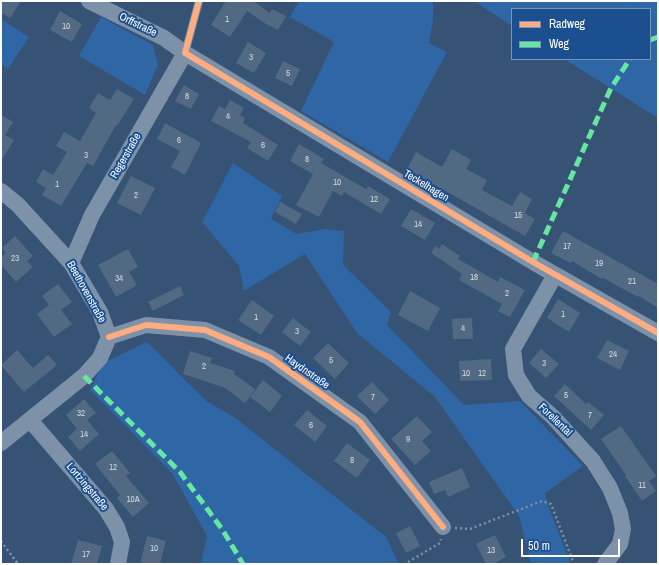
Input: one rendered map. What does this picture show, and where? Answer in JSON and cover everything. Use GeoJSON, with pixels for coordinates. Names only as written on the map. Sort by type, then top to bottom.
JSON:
{"type":"FeatureCollection","features":[{"type":"Feature","properties":{"kind":"street","name":"Orffstraße"},"geometry":{"type":"LineString","coordinates":[[89,1],[164,38],[185,53]]}},
{"type":"Feature","properties":{"kind":"street","name":"Regerstraße"},"geometry":{"type":"LineString","coordinates":[[71,263],[92,215],[185,53]]}},
{"type":"Feature","properties":{"kind":"street","name":"Teckelhagen"},"geometry":{"type":"LineString","coordinates":[[185,53],[555,275],[658,333]]}},
{"type":"Feature","properties":{"kind":"street","name":"Beethovenstraße"},"geometry":{"type":"LineString","coordinates":[[1,191],[18,205],[71,263],[100,312],[109,337],[100,358],[84,376],[1,443]]}},
{"type":"Feature","properties":{"kind":"street","name":"Forellental"},"geometry":{"type":"LineString","coordinates":[[555,275],[513,349],[516,375],[530,396],[553,418],[593,461],[610,488],[620,513],[623,529],[620,544],[605,564]]}},
{"type":"Feature","properties":{"kind":"street","name":"Haydnstraße"},"geometry":{"type":"LineString","coordinates":[[109,337],[146,325],[205,330],[269,357],[360,422],[443,527]]}},
{"type":"Feature","properties":{"kind":"street","name":"Lortzingstraße"},"geometry":{"type":"LineString","coordinates":[[30,420],[106,509],[117,527],[122,542],[118,564]]}},
{"type":"Feature","properties":{"kind":"lane"},"geometry":{"type":"LineString","coordinates":[[185,53],[199,1]]}},
{"type":"Feature","properties":{"kind":"path"},"geometry":{"type":"LineString","coordinates":[[408,562],[440,543],[443,527],[470,529],[542,501],[551,504],[574,564]]}},
{"type":"Feature","properties":{"kind":"path"},"geometry":{"type":"LineString","coordinates":[[1,541],[18,564]]}},
{"type":"Feature","properties":{"kind":"shaded area"},"geometry":{"type":"Polygon","coordinates":[[[299,1],[433,1],[433,20],[429,43],[447,52],[388,162],[301,111],[334,42],[290,17],[299,1]]]}},
{"type":"Feature","properties":{"kind":"shaded area"},"geometry":{"type":"Polygon","coordinates":[[[474,1],[658,1],[658,118],[566,60],[651,60],[651,8],[511,8],[511,25],[474,1]]]}},
{"type":"Feature","properties":{"kind":"shaded area"},"geometry":{"type":"Polygon","coordinates":[[[101,17],[153,45],[158,65],[145,95],[79,56],[101,17]]]}},
{"type":"Feature","properties":{"kind":"shaded area"},"geometry":{"type":"Polygon","coordinates":[[[1,19],[29,37],[8,69],[1,64],[1,19]]]}},
{"type":"Feature","properties":{"kind":"shaded area"},"geometry":{"type":"Polygon","coordinates":[[[233,163],[282,196],[271,219],[297,234],[326,229],[344,231],[343,265],[391,312],[387,325],[464,405],[520,401],[583,466],[545,493],[550,511],[571,564],[531,564],[519,516],[435,397],[357,333],[305,254],[244,291],[239,266],[202,222],[233,163]]]}},
{"type":"Feature","properties":{"kind":"shaded area"},"geometry":{"type":"Polygon","coordinates":[[[147,342],[206,401],[234,417],[386,537],[399,564],[201,564],[207,536],[172,473],[90,390],[103,363],[147,342]]]}},
{"type":"Feature","properties":{"kind":"building"},"geometry":{"type":"Polygon","coordinates":[[[1,1],[21,1],[10,18],[1,12],[1,1]]]}},
{"type":"Feature","properties":{"kind":"building"},"geometry":{"type":"Polygon","coordinates":[[[226,1],[253,1],[270,13],[272,9],[286,16],[278,30],[247,11],[230,37],[211,25],[226,1]]]}},
{"type":"Feature","properties":{"kind":"building"},"geometry":{"type":"Polygon","coordinates":[[[60,11],[82,24],[72,42],[50,30],[60,11]]]}},
{"type":"Feature","properties":{"kind":"building"},"geometry":{"type":"Polygon","coordinates":[[[248,42],[266,53],[254,73],[236,63],[248,42]]]}},
{"type":"Feature","properties":{"kind":"building"},"geometry":{"type":"Polygon","coordinates":[[[283,61],[300,69],[292,86],[275,78],[283,61]]]}},
{"type":"Feature","properties":{"kind":"building"},"geometry":{"type":"Polygon","coordinates":[[[184,85],[199,94],[191,109],[175,101],[184,85]]]}},
{"type":"Feature","properties":{"kind":"building"},"geometry":{"type":"Polygon","coordinates":[[[117,89],[134,99],[117,126],[116,125],[93,166],[87,163],[61,206],[42,195],[46,188],[36,182],[43,169],[53,175],[67,152],[56,146],[64,132],[80,141],[96,113],[89,108],[98,93],[110,100],[117,89]]]}},
{"type":"Feature","properties":{"kind":"building"},"geometry":{"type":"Polygon","coordinates":[[[230,100],[244,108],[240,115],[245,118],[243,123],[278,145],[268,161],[247,148],[251,142],[211,121],[219,106],[225,109],[230,100]]]}},
{"type":"Feature","properties":{"kind":"building"},"geometry":{"type":"Polygon","coordinates":[[[1,115],[13,122],[5,135],[14,140],[1,161],[1,115]]]}},
{"type":"Feature","properties":{"kind":"building"},"geometry":{"type":"Polygon","coordinates":[[[165,123],[201,143],[185,175],[171,167],[180,151],[157,139],[165,123]]]}},
{"type":"Feature","properties":{"kind":"building"},"geometry":{"type":"Polygon","coordinates":[[[299,144],[324,159],[321,163],[366,189],[368,186],[390,199],[381,214],[344,192],[342,196],[333,191],[319,217],[296,205],[313,174],[290,161],[299,144]]]}},
{"type":"Feature","properties":{"kind":"building"},"geometry":{"type":"Polygon","coordinates":[[[452,149],[471,160],[466,169],[487,180],[482,190],[512,206],[520,192],[532,199],[525,213],[535,219],[525,236],[407,169],[416,152],[442,167],[452,149]]]}},
{"type":"Feature","properties":{"kind":"building"},"geometry":{"type":"Polygon","coordinates":[[[131,176],[155,188],[141,215],[117,203],[131,176]]]}},
{"type":"Feature","properties":{"kind":"building"},"geometry":{"type":"Polygon","coordinates":[[[280,202],[302,214],[296,224],[275,212],[280,202]]]}},
{"type":"Feature","properties":{"kind":"building"},"geometry":{"type":"Polygon","coordinates":[[[411,209],[435,223],[425,240],[401,226],[411,209]]]}},
{"type":"Feature","properties":{"kind":"building"},"geometry":{"type":"Polygon","coordinates":[[[563,231],[658,284],[658,308],[639,296],[638,297],[603,278],[602,279],[572,261],[571,263],[551,253],[563,231]]]}},
{"type":"Feature","properties":{"kind":"building"},"geometry":{"type":"Polygon","coordinates":[[[15,236],[33,256],[27,261],[33,267],[16,282],[1,265],[1,257],[6,253],[2,248],[15,236]]]}},
{"type":"Feature","properties":{"kind":"building"},"geometry":{"type":"Polygon","coordinates":[[[442,244],[460,256],[458,259],[498,282],[500,277],[525,290],[510,317],[498,311],[502,304],[459,280],[462,274],[431,253],[435,246],[439,249],[442,244]]]}},
{"type":"Feature","properties":{"kind":"building"},"geometry":{"type":"Polygon","coordinates":[[[128,249],[138,267],[129,272],[137,285],[116,297],[98,265],[128,249]]]}},
{"type":"Feature","properties":{"kind":"building"},"geometry":{"type":"Polygon","coordinates":[[[58,284],[72,302],[61,310],[72,324],[54,337],[37,314],[49,305],[42,296],[58,284]]]}},
{"type":"Feature","properties":{"kind":"building"},"geometry":{"type":"Polygon","coordinates":[[[180,286],[184,295],[153,311],[148,302],[180,286]]]}},
{"type":"Feature","properties":{"kind":"building"},"geometry":{"type":"Polygon","coordinates":[[[410,291],[440,308],[428,331],[398,315],[410,291]]]}},
{"type":"Feature","properties":{"kind":"building"},"geometry":{"type":"Polygon","coordinates":[[[558,299],[580,313],[569,332],[547,318],[558,299]]]}},
{"type":"Feature","properties":{"kind":"building"},"geometry":{"type":"Polygon","coordinates":[[[252,300],[274,316],[261,335],[238,320],[252,300]]]}},
{"type":"Feature","properties":{"kind":"building"},"geometry":{"type":"Polygon","coordinates":[[[293,318],[311,332],[300,346],[282,332],[293,318]]]}},
{"type":"Feature","properties":{"kind":"building"},"geometry":{"type":"Polygon","coordinates":[[[472,318],[473,339],[453,339],[452,319],[472,318]]]}},
{"type":"Feature","properties":{"kind":"building"},"geometry":{"type":"Polygon","coordinates":[[[607,340],[629,351],[620,370],[597,358],[607,340]]]}},
{"type":"Feature","properties":{"kind":"building"},"geometry":{"type":"Polygon","coordinates":[[[328,343],[349,363],[335,379],[313,358],[328,343]]]}},
{"type":"Feature","properties":{"kind":"building"},"geometry":{"type":"Polygon","coordinates":[[[541,349],[559,364],[546,378],[529,363],[541,349]]]}},
{"type":"Feature","properties":{"kind":"building"},"geometry":{"type":"Polygon","coordinates":[[[17,350],[33,368],[48,355],[57,365],[24,392],[1,365],[17,350]]]}},
{"type":"Feature","properties":{"kind":"building"},"geometry":{"type":"Polygon","coordinates":[[[190,351],[212,358],[210,363],[235,371],[234,374],[255,389],[245,403],[225,388],[183,374],[190,351]]]}},
{"type":"Feature","properties":{"kind":"building"},"geometry":{"type":"Polygon","coordinates":[[[491,359],[492,380],[460,381],[459,361],[491,359]]]}},
{"type":"Feature","properties":{"kind":"building"},"geometry":{"type":"Polygon","coordinates":[[[263,380],[282,396],[270,412],[250,397],[263,380]]]}},
{"type":"Feature","properties":{"kind":"building"},"geometry":{"type":"Polygon","coordinates":[[[372,382],[389,400],[375,414],[357,396],[372,382]]]}},
{"type":"Feature","properties":{"kind":"building"},"geometry":{"type":"Polygon","coordinates":[[[565,384],[586,404],[588,402],[604,415],[591,430],[554,396],[565,384]]]}},
{"type":"Feature","properties":{"kind":"building"},"geometry":{"type":"Polygon","coordinates":[[[84,399],[96,413],[87,420],[99,434],[80,451],[68,437],[77,429],[66,415],[84,399]]]}},
{"type":"Feature","properties":{"kind":"building"},"geometry":{"type":"Polygon","coordinates":[[[307,410],[327,426],[315,442],[294,425],[307,410]]]}},
{"type":"Feature","properties":{"kind":"building"},"geometry":{"type":"Polygon","coordinates":[[[417,416],[432,432],[422,441],[431,451],[415,465],[391,439],[417,416]]]}},
{"type":"Feature","properties":{"kind":"building"},"geometry":{"type":"Polygon","coordinates":[[[621,426],[656,476],[649,481],[656,491],[642,501],[601,439],[621,426]]]}},
{"type":"Feature","properties":{"kind":"building"},"geometry":{"type":"Polygon","coordinates":[[[347,443],[370,460],[357,478],[334,461],[347,443]]]}},
{"type":"Feature","properties":{"kind":"building"},"geometry":{"type":"Polygon","coordinates":[[[112,451],[130,473],[126,476],[149,503],[133,517],[117,498],[120,495],[95,464],[112,451]]]}},
{"type":"Feature","properties":{"kind":"building"},"geometry":{"type":"Polygon","coordinates":[[[462,468],[470,487],[448,497],[445,490],[434,494],[429,482],[462,468]]]}},
{"type":"Feature","properties":{"kind":"building"},"geometry":{"type":"Polygon","coordinates":[[[410,526],[420,546],[406,553],[396,533],[410,526]]]}},
{"type":"Feature","properties":{"kind":"building"},"geometry":{"type":"Polygon","coordinates":[[[495,535],[506,557],[493,564],[486,564],[476,544],[495,535]]]}},
{"type":"Feature","properties":{"kind":"building"},"geometry":{"type":"Polygon","coordinates":[[[147,536],[166,541],[160,564],[140,564],[147,536]]]}},
{"type":"Feature","properties":{"kind":"building"},"geometry":{"type":"Polygon","coordinates":[[[78,540],[102,546],[97,564],[71,564],[78,540]]]}},
{"type":"Feature","properties":{"kind":"marked path"},"geometry":{"type":"LineString","coordinates":[[651,40],[658,37]]}},
{"type":"Feature","properties":{"kind":"marked path"},"geometry":{"type":"LineString","coordinates":[[533,262],[611,88],[629,60]]}},
{"type":"Feature","properties":{"kind":"marked path"},"geometry":{"type":"LineString","coordinates":[[84,376],[180,472],[222,529],[243,564]]}},
{"type":"Feature","properties":{"kind":"cycle path"},"geometry":{"type":"LineString","coordinates":[[199,1],[185,53],[533,262],[658,333]]}},
{"type":"Feature","properties":{"kind":"cycle path"},"geometry":{"type":"LineString","coordinates":[[109,337],[146,325],[205,330],[269,357],[360,422],[443,527]]}}]}
